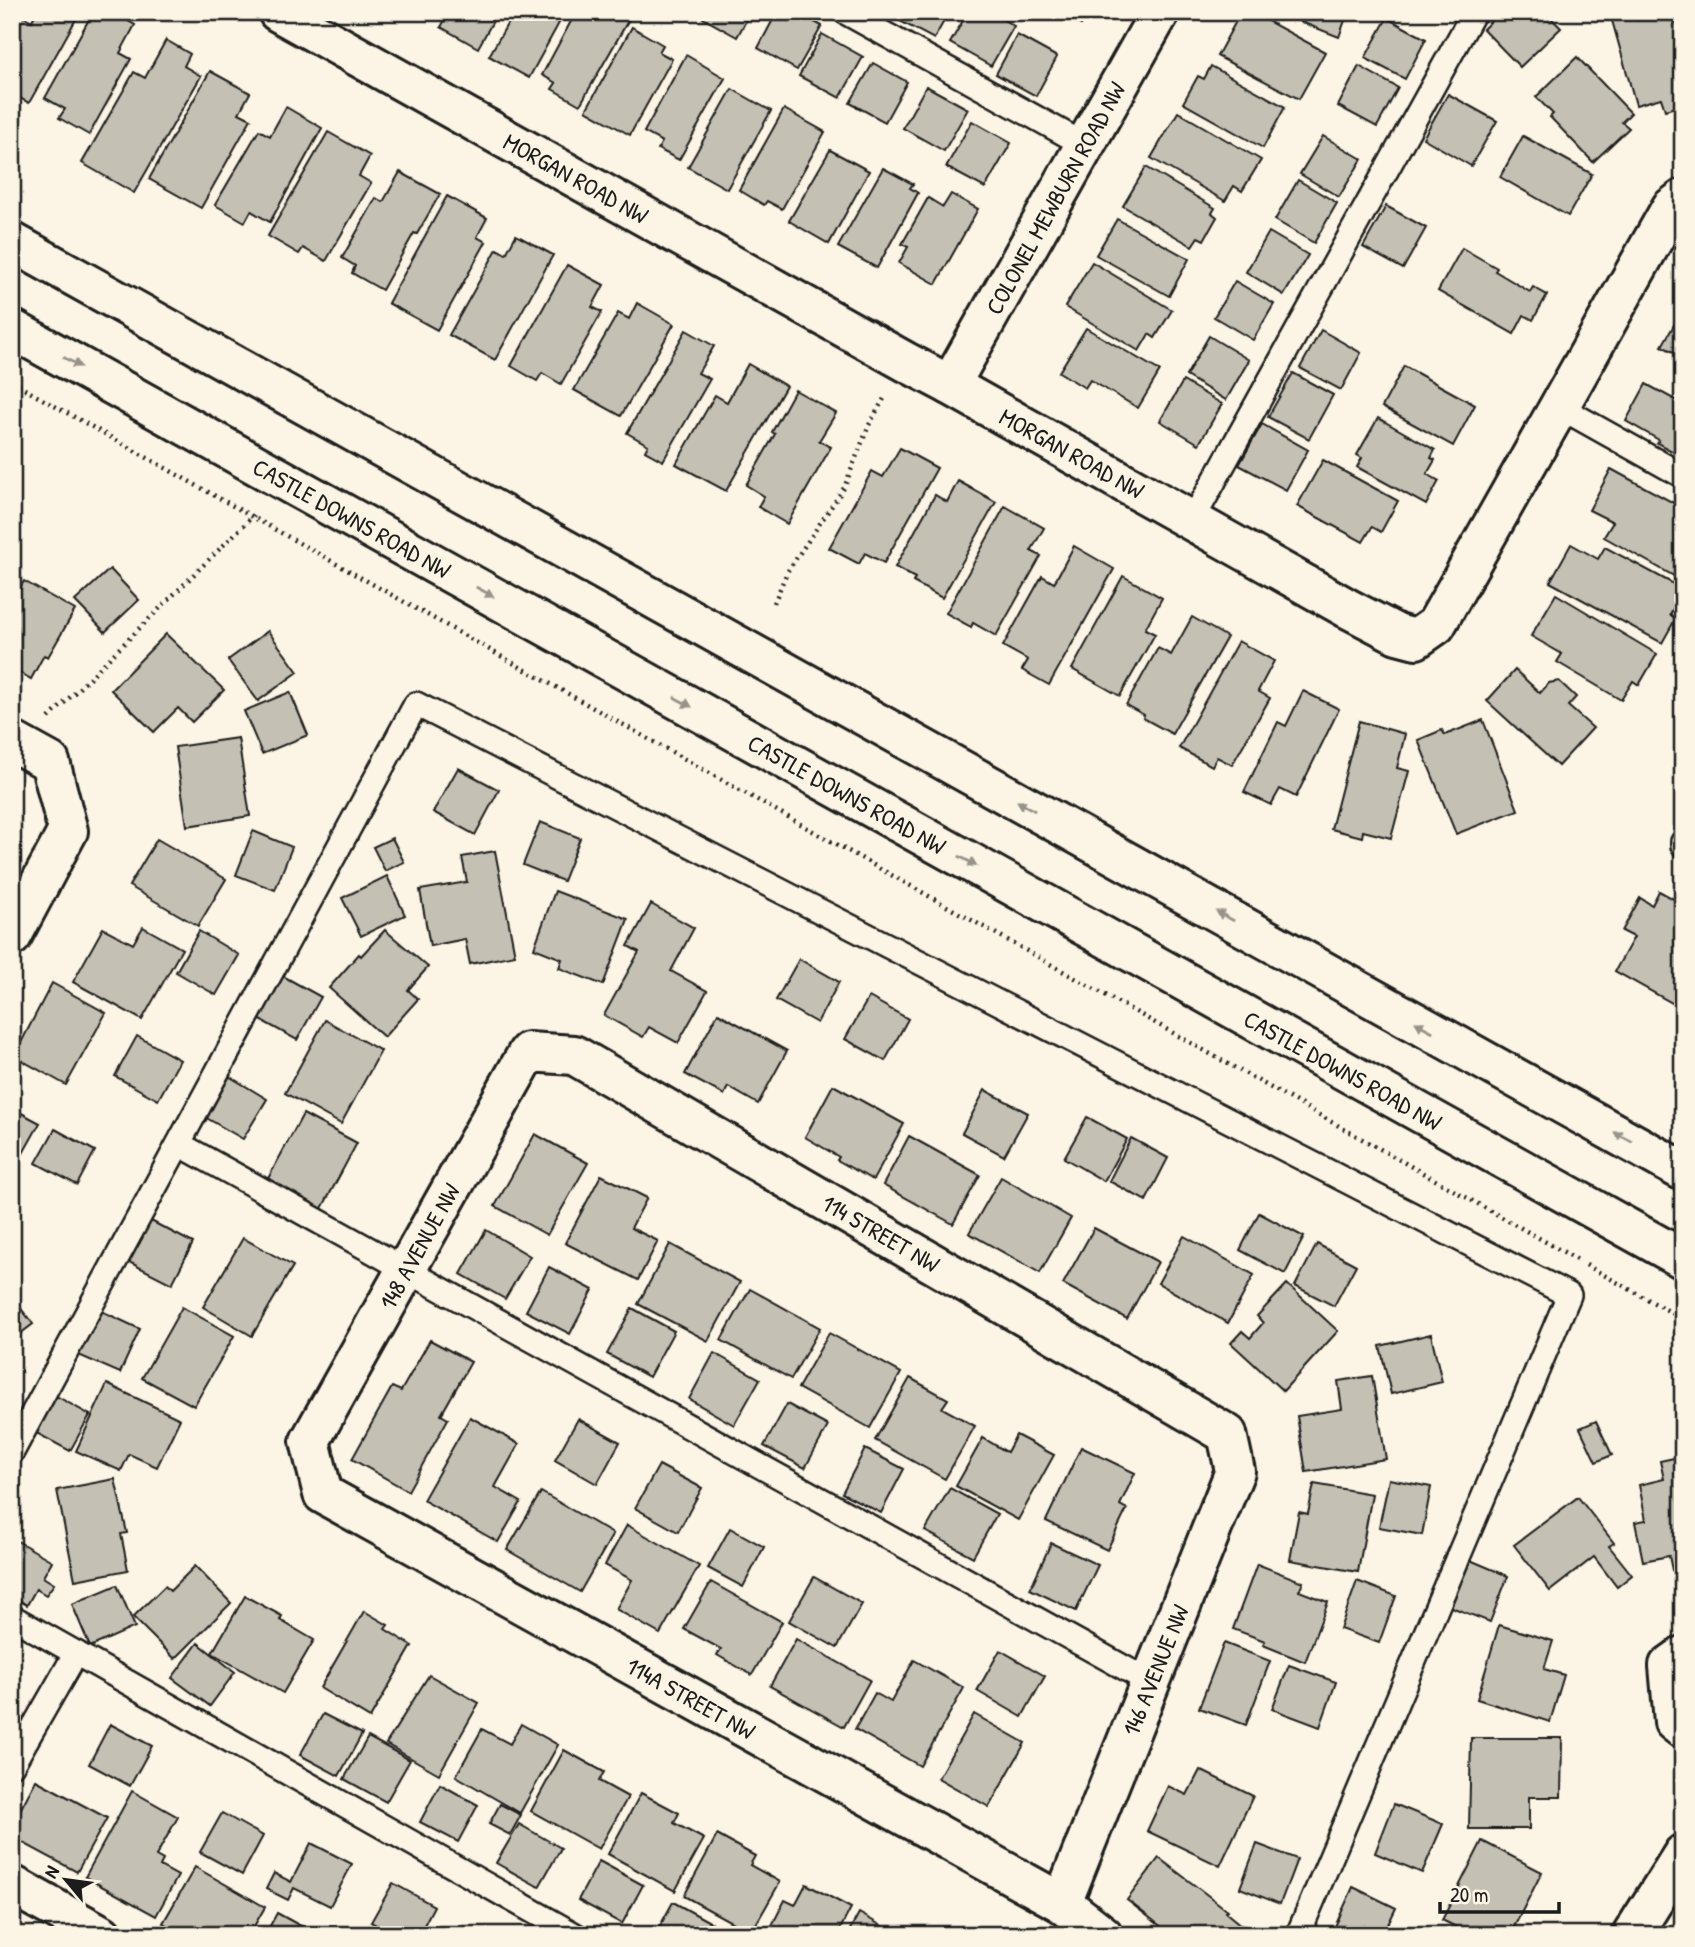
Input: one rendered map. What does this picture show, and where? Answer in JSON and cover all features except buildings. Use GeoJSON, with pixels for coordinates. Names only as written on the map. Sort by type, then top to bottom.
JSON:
{"type":"FeatureCollection","features":[{"type":"Feature","properties":{"kind":"street","name":"MORGAN ROAD NW"},"geometry":{"type":"LineString","coordinates":[[278,12],[1347,608],[1398,634],[1416,639],[1436,625],[1671,208],[1683,199]]}},
{"type":"Feature","properties":{"kind":"street","name":"COLONEL MEWBURN ROAD NW"},"geometry":{"type":"LineString","coordinates":[[950,385],[1160,12]]}},
{"type":"Feature","properties":{"kind":"street"},"geometry":{"type":"LineString","coordinates":[[12,242],[1683,1171]]}},
{"type":"Feature","properties":{"kind":"street","name":"CASTLE DOWNS ROAD NW"},"geometry":{"type":"LineString","coordinates":[[12,329],[1683,1259]]}},
{"type":"Feature","properties":{"kind":"street"},"geometry":{"type":"LineString","coordinates":[[12,936],[68,831],[28,750]]}},
{"type":"Feature","properties":{"kind":"street","name":"148 AVENUE NW"},"geometry":{"type":"LineString","coordinates":[[310,1441],[528,1052]]}},
{"type":"Feature","properties":{"kind":"street","name":"114 STREET NW"},"geometry":{"type":"LineString","coordinates":[[528,1052],[573,1055],[1227,1434]]}},
{"type":"Feature","properties":{"kind":"street","name":"146 AVENUE NW"},"geometry":{"type":"LineString","coordinates":[[1062,1903],[1235,1471],[1227,1434]]}},
{"type":"Feature","properties":{"kind":"street","name":"114A STREET NW"},"geometry":{"type":"LineString","coordinates":[[310,1441],[323,1494],[1062,1903],[1103,1935]]}},
{"type":"Feature","properties":{"kind":"street"},"geometry":{"type":"LineString","coordinates":[[1683,1656],[1669,1666],[1674,1722],[1683,1729]]}},
{"type":"Feature","properties":{"kind":"street"},"geometry":{"type":"LineString","coordinates":[[1632,1935],[1683,1854]]}},
{"type":"Feature","properties":{"kind":"street"},"geometry":{"type":"LineString","coordinates":[[12,1885],[102,1935]]}},
{"type":"Feature","properties":{"kind":"lane"},"geometry":{"type":"LineString","coordinates":[[845,12],[1085,145]]}},
{"type":"Feature","properties":{"kind":"lane"},"geometry":{"type":"LineString","coordinates":[[1192,521],[1474,12]]}},
{"type":"Feature","properties":{"kind":"lane"},"geometry":{"type":"LineString","coordinates":[[1558,406],[1683,476]]}},
{"type":"Feature","properties":{"kind":"lane"},"geometry":{"type":"LineString","coordinates":[[12,1452],[416,704],[1569,1295],[1298,1935]]}},
{"type":"Feature","properties":{"kind":"lane"},"geometry":{"type":"LineString","coordinates":[[179,1144],[1150,1682]]}},
{"type":"Feature","properties":{"kind":"lane"},"geometry":{"type":"LineString","coordinates":[[12,1617],[575,1935]]}},
{"type":"Feature","properties":{"kind":"lane"},"geometry":{"type":"LineString","coordinates":[[12,1765],[76,1653]]}},
{"type":"Feature","properties":{"kind":"path"},"geometry":{"type":"LineString","coordinates":[[774,603],[787,572],[844,488],[869,425],[906,362]]}},
{"type":"Feature","properties":{"kind":"path"},"geometry":{"type":"LineString","coordinates":[[12,382],[254,515],[1683,1319]]}},
{"type":"Feature","properties":{"kind":"path"},"geometry":{"type":"LineString","coordinates":[[28,750],[254,515]]}}]}
